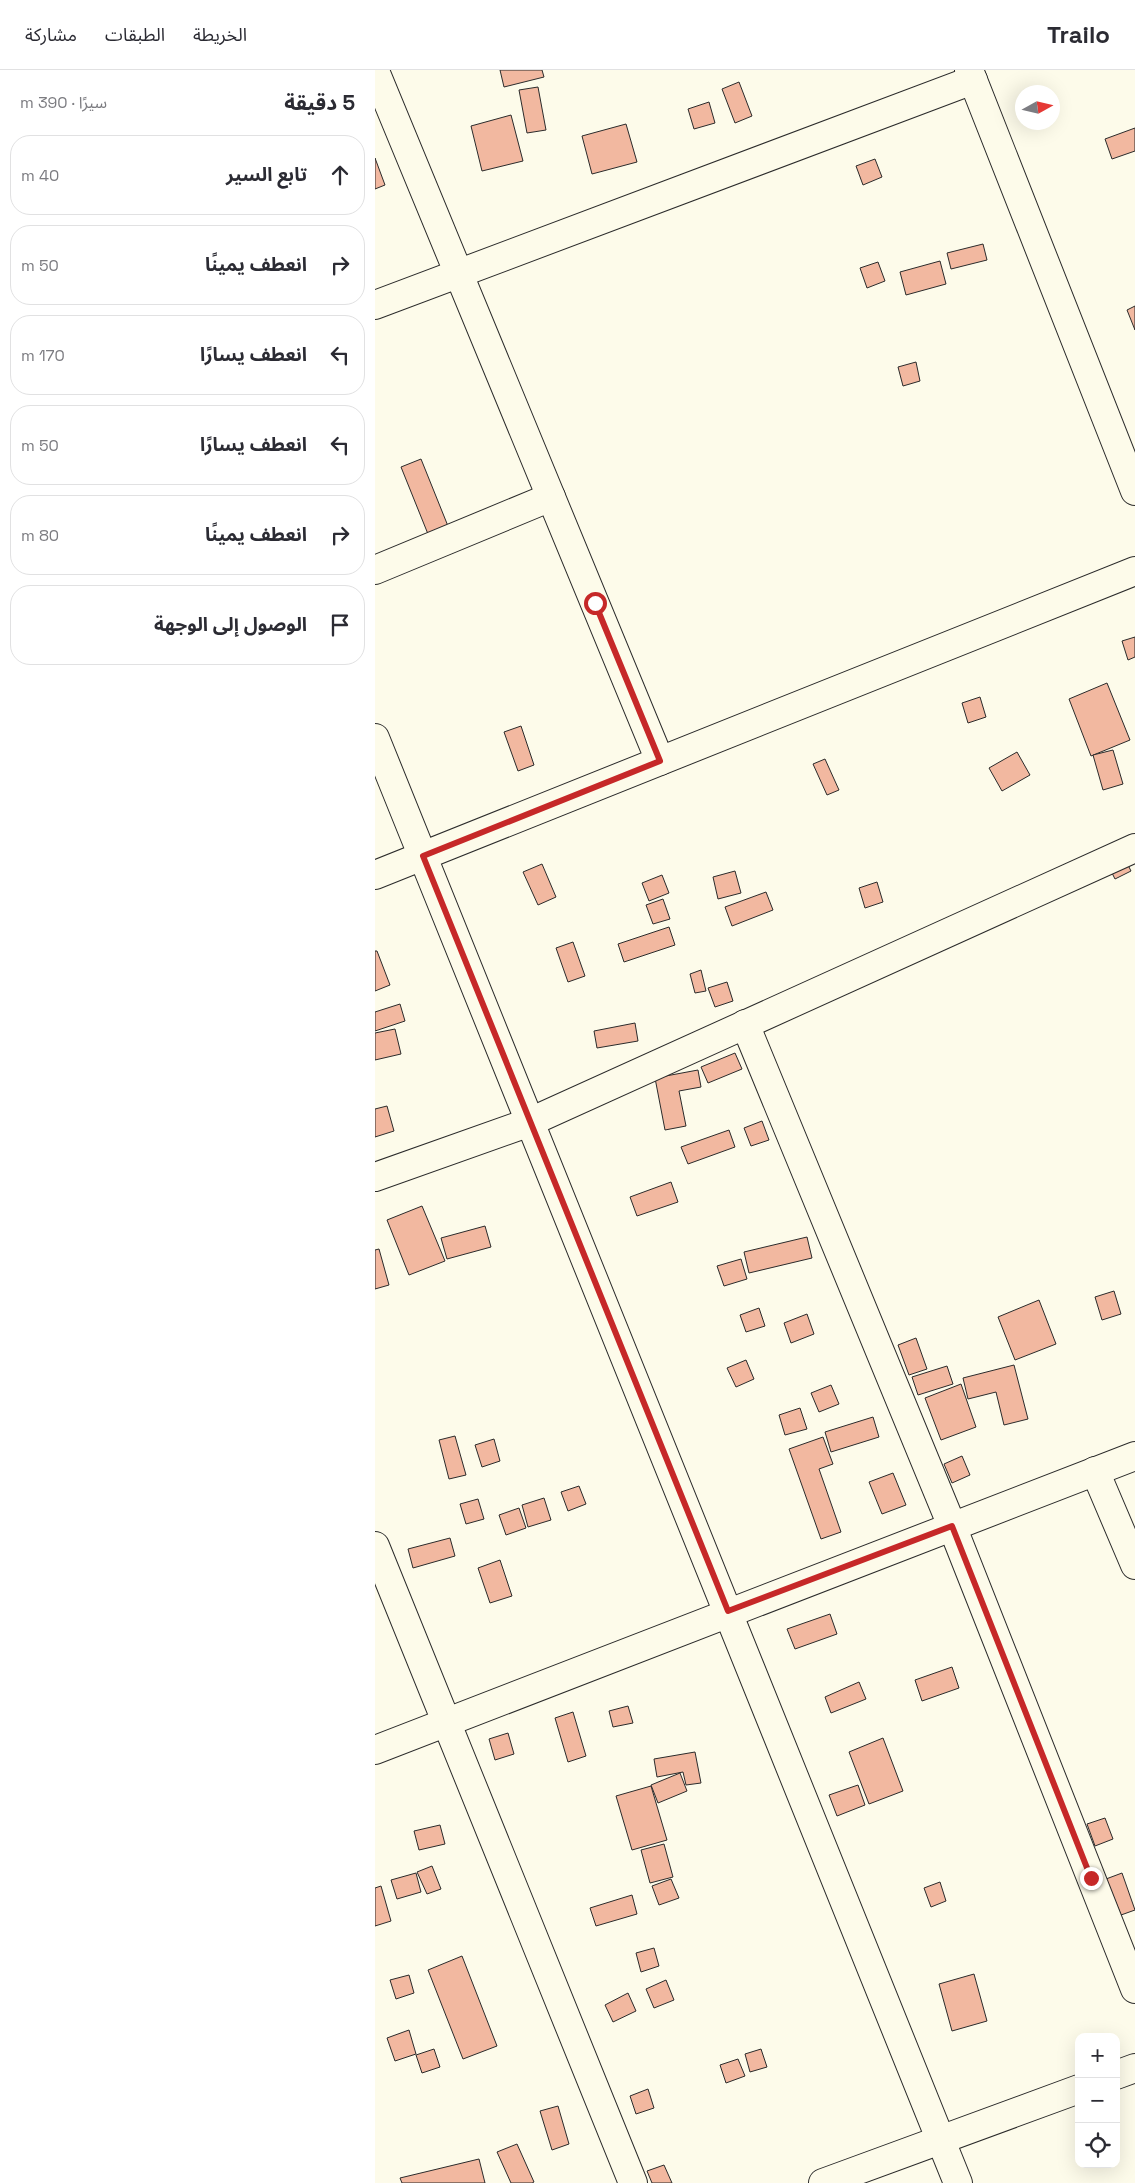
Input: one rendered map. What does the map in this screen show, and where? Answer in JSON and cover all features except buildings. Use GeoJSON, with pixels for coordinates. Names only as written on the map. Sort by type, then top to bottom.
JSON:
{"type":"FeatureCollection","features":[{"type":"Feature","properties":{"kind":"street"},"geometry":{"type":"LineString","coordinates":[[375,72],[660,761]]}},
{"type":"Feature","properties":{"kind":"street"},"geometry":{"type":"LineString","coordinates":[[375,305],[971,75],[1135,491]]}},
{"type":"Feature","properties":{"kind":"street"},"geometry":{"type":"LineString","coordinates":[[375,570],[551,497]]}},
{"type":"Feature","properties":{"kind":"street"},"geometry":{"type":"LineString","coordinates":[[375,875],[1135,571]]}},
{"type":"Feature","properties":{"kind":"street"},"geometry":{"type":"LineString","coordinates":[[375,738],[958,2183]]}},
{"type":"Feature","properties":{"kind":"street"},"geometry":{"type":"LineString","coordinates":[[375,1177],[530,1122],[1135,848]]}},
{"type":"Feature","properties":{"kind":"street"},"geometry":{"type":"LineString","coordinates":[[745,1024],[952,1526],[1135,1989]]}},
{"type":"Feature","properties":{"kind":"street"},"geometry":{"type":"LineString","coordinates":[[375,1750],[728,1611],[1135,1456]]}},
{"type":"Feature","properties":{"kind":"street"},"geometry":{"type":"LineString","coordinates":[[1095,1471],[1135,1565]]}},
{"type":"Feature","properties":{"kind":"street"},"geometry":{"type":"LineString","coordinates":[[375,1546],[633,2183]]}},
{"type":"Feature","properties":{"kind":"street"},"geometry":{"type":"LineString","coordinates":[[1120,2074],[1135,2068]]}},
{"type":"Feature","properties":{"kind":"street"},"geometry":{"type":"LineString","coordinates":[[823,2183],[1075,2090]]}},
{"type":"Feature","properties":{"kind":"route"},"geometry":{"type":"LineString","coordinates":[[595,603],[660,761],[423,856],[728,1611],[952,1526],[1091,1878]]}}]}
